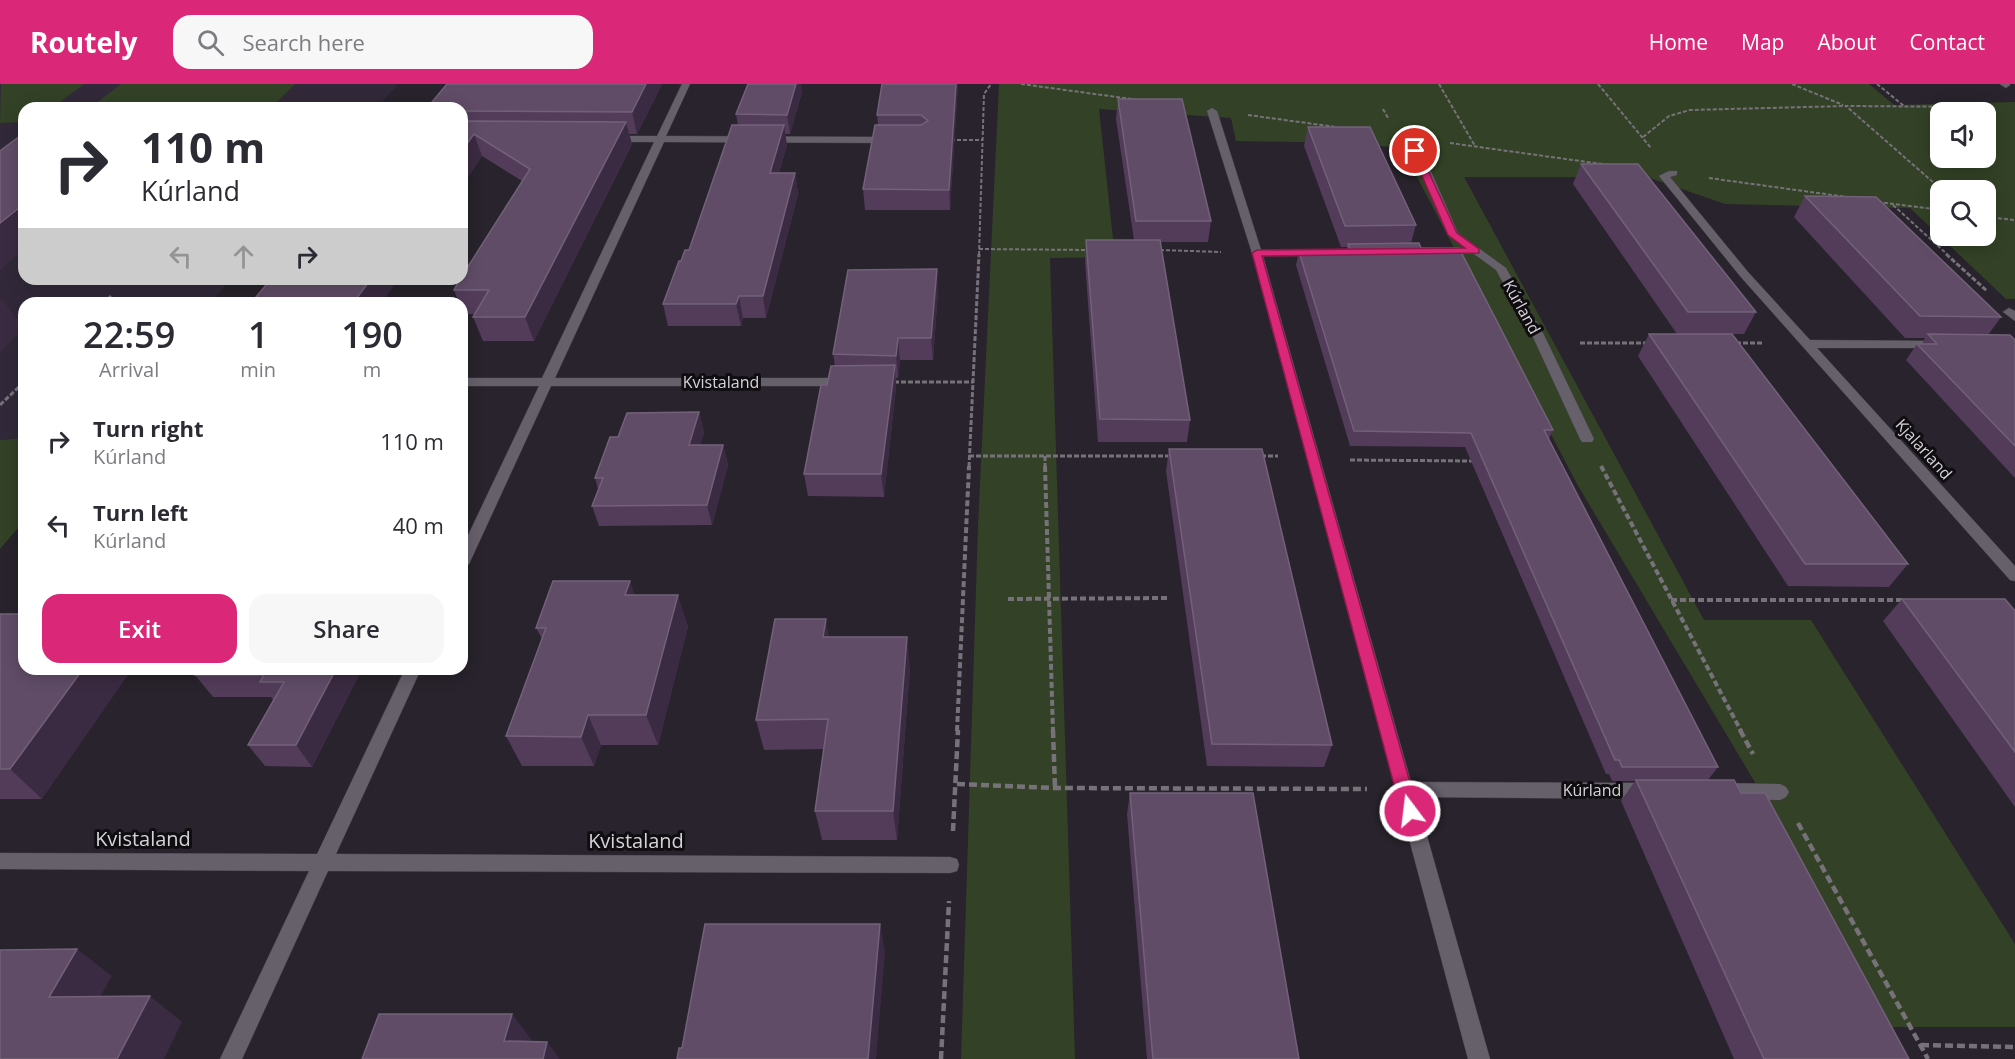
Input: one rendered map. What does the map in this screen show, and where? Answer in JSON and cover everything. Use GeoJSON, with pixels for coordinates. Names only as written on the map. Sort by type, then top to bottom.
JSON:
{"type":"FeatureCollection","features":[{"type":"Feature","properties":{"kind":"street"},"geometry":{"type":"LineString","coordinates":[[468,551],[686,84]]}},
{"type":"Feature","properties":{"kind":"street"},"geometry":{"type":"LineString","coordinates":[[1212,111],[1257,253],[1479,1059]]}},
{"type":"Feature","properties":{"kind":"street","name":"Kúrland"},"geometry":{"type":"LineString","coordinates":[[1411,137],[1453,235],[1500,268],[1541,343],[1587,439]]}},
{"type":"Feature","properties":{"kind":"street"},"geometry":{"type":"LineString","coordinates":[[603,139],[922,140]]}},
{"type":"Feature","properties":{"kind":"street","name":"Kjalarland"},"geometry":{"type":"LineString","coordinates":[[1672,173],[1665,176],[1744,274],[2015,576]]}},
{"type":"Feature","properties":{"kind":"street"},"geometry":{"type":"LineString","coordinates":[[1455,252],[1476,251]]}},
{"type":"Feature","properties":{"kind":"street"},"geometry":{"type":"LineString","coordinates":[[1257,253],[1326,252]]}},
{"type":"Feature","properties":{"kind":"street"},"geometry":{"type":"LineString","coordinates":[[1808,344],[1946,344]]}},
{"type":"Feature","properties":{"kind":"street","name":"Kvistaland"},"geometry":{"type":"LineString","coordinates":[[468,382],[894,382]]}},
{"type":"Feature","properties":{"kind":"street"},"geometry":{"type":"LineString","coordinates":[[231,1059],[410,675]]}},
{"type":"Feature","properties":{"kind":"street","name":"Kúrland"},"geometry":{"type":"LineString","coordinates":[[1403,789],[1665,791]]}},
{"type":"Feature","properties":{"kind":"street"},"geometry":{"type":"LineString","coordinates":[[1701,791],[1780,792]]}},
{"type":"Feature","properties":{"kind":"street","name":"Kvistaland"},"geometry":{"type":"LineString","coordinates":[[0,861],[950,865]]}},
{"type":"Feature","properties":{"kind":"path"},"geometry":{"type":"LineString","coordinates":[[941,1059],[950,865],[957,784],[984,94],[991,84]]}},
{"type":"Feature","properties":{"kind":"path"},"geometry":{"type":"LineString","coordinates":[[1021,84],[1140,100]]}},
{"type":"Feature","properties":{"kind":"path"},"geometry":{"type":"LineString","coordinates":[[1439,84],[1475,146]]}},
{"type":"Feature","properties":{"kind":"path"},"geometry":{"type":"LineString","coordinates":[[1598,84],[1672,173]]}},
{"type":"Feature","properties":{"kind":"path"},"geometry":{"type":"LineString","coordinates":[[1792,84],[1846,106],[1931,180]]}},
{"type":"Feature","properties":{"kind":"path"},"geometry":{"type":"LineString","coordinates":[[1877,84],[1905,106]]}},
{"type":"Feature","properties":{"kind":"path"},"geometry":{"type":"LineString","coordinates":[[1642,137],[1655,124],[1684,111],[1930,106]]}},
{"type":"Feature","properties":{"kind":"path"},"geometry":{"type":"LineString","coordinates":[[1245,115],[1338,127]]}},
{"type":"Feature","properties":{"kind":"path"},"geometry":{"type":"LineString","coordinates":[[1411,137],[1857,199]]}},
{"type":"Feature","properties":{"kind":"path"},"geometry":{"type":"LineString","coordinates":[[922,140],[983,140]]}},
{"type":"Feature","properties":{"kind":"path"},"geometry":{"type":"LineString","coordinates":[[1869,200],[1930,209]]}},
{"type":"Feature","properties":{"kind":"path"},"geometry":{"type":"LineString","coordinates":[[1892,204],[2012,315]]}},
{"type":"Feature","properties":{"kind":"path"},"geometry":{"type":"LineString","coordinates":[[1996,217],[2015,220]]}},
{"type":"Feature","properties":{"kind":"path"},"geometry":{"type":"LineString","coordinates":[[979,249],[1095,250]]}},
{"type":"Feature","properties":{"kind":"path"},"geometry":{"type":"LineString","coordinates":[[1152,250],[1257,253]]}},
{"type":"Feature","properties":{"kind":"path"},"geometry":{"type":"LineString","coordinates":[[1541,343],[1657,343]]}},
{"type":"Feature","properties":{"kind":"path"},"geometry":{"type":"LineString","coordinates":[[1727,343],[1808,344]]}},
{"type":"Feature","properties":{"kind":"path"},"geometry":{"type":"LineString","coordinates":[[894,382],[973,382]]}},
{"type":"Feature","properties":{"kind":"path"},"geometry":{"type":"LineString","coordinates":[[0,405],[18,388]]}},
{"type":"Feature","properties":{"kind":"path"},"geometry":{"type":"LineString","coordinates":[[1587,439],[1755,756],[1780,792],[1928,1059]]}},
{"type":"Feature","properties":{"kind":"path"},"geometry":{"type":"LineString","coordinates":[[969,456],[1177,456]]}},
{"type":"Feature","properties":{"kind":"path"},"geometry":{"type":"LineString","coordinates":[[1045,456],[1055,788]]}},
{"type":"Feature","properties":{"kind":"path"},"geometry":{"type":"LineString","coordinates":[[1256,456],[1279,456]]}},
{"type":"Feature","properties":{"kind":"path"},"geometry":{"type":"LineString","coordinates":[[1346,460],[1484,461]]}},
{"type":"Feature","properties":{"kind":"path"},"geometry":{"type":"LineString","coordinates":[[1008,598],[1168,598]]}},
{"type":"Feature","properties":{"kind":"path"},"geometry":{"type":"LineString","coordinates":[[1671,600],[1907,600]]}},
{"type":"Feature","properties":{"kind":"path"},"geometry":{"type":"LineString","coordinates":[[957,784],[1055,788],[1403,789]]}},
{"type":"Feature","properties":{"kind":"path"},"geometry":{"type":"LineString","coordinates":[[1921,1045],[2015,1047]]}},
{"type":"Feature","properties":{"kind":"shaded area"},"geometry":{"type":"Polygon","coordinates":[[[0,84],[398,84],[382,102],[18,102],[18,285],[226,285],[215,297],[18,297],[18,438],[0,440],[0,84]]]}},
{"type":"Feature","properties":{"kind":"green space"},"geometry":{"type":"Polygon","coordinates":[[[1,84],[84,84],[60,102],[18,102],[18,122],[0,123],[1,84]]]}},
{"type":"Feature","properties":{"kind":"green space"},"geometry":{"type":"Polygon","coordinates":[[[121,84],[295,84],[277,102],[98,102],[121,84]]]}},
{"type":"Feature","properties":{"kind":"green space"},"geometry":{"type":"Polygon","coordinates":[[[999,84],[1869,84],[1894,105],[1930,104],[1930,168],[1996,168],[1996,102],[2015,102],[2015,299],[2006,299],[1950,246],[1996,246],[1996,180],[1930,180],[1930,227],[1910,208],[1725,204],[1647,177],[1464,177],[1704,620],[1811,620],[2015,944],[2015,1027],[1889,1027],[1753,779],[1577,484],[1402,148],[1350,143],[1236,141],[1231,118],[1099,109],[1115,257],[1050,258],[1075,1059],[961,1059],[978,526],[999,84]]]}},
{"type":"Feature","properties":{"kind":"green space"},"geometry":{"type":"Polygon","coordinates":[[[18,438],[18,528],[0,549],[0,440],[18,438]]]}},
{"type":"Feature","properties":{"kind":"building"},"geometry":{"type":"Polygon","coordinates":[[[447,84],[646,84],[632,112],[468,111],[468,102],[432,102],[447,84]]]}},
{"type":"Feature","properties":{"kind":"building"},"geometry":{"type":"Polygon","coordinates":[[[748,84],[796,84],[787,115],[736,114],[748,84]]]}},
{"type":"Feature","properties":{"kind":"building"},"geometry":{"type":"Polygon","coordinates":[[[882,84],[956,84],[949,190],[863,189],[875,125],[921,125],[928,121],[921,115],[877,115],[882,84]]]}},
{"type":"Feature","properties":{"kind":"building"},"geometry":{"type":"Polygon","coordinates":[[[1118,99],[1182,99],[1211,221],[1136,221],[1118,99]]]}},
{"type":"Feature","properties":{"kind":"building"},"geometry":{"type":"Polygon","coordinates":[[[468,121],[626,122],[525,317],[473,317],[489,290],[454,290],[457,285],[468,285],[468,267],[530,169],[474,134],[468,142],[468,121]]]}},
{"type":"Feature","properties":{"kind":"building"},"geometry":{"type":"Polygon","coordinates":[[[732,125],[784,125],[770,173],[795,173],[763,296],[739,296],[736,304],[663,304],[679,261],[685,250],[689,250],[732,125]]]}},
{"type":"Feature","properties":{"kind":"building"},"geometry":{"type":"Polygon","coordinates":[[[1308,127],[1370,127],[1416,225],[1345,226],[1308,127]]]}},
{"type":"Feature","properties":{"kind":"building"},"geometry":{"type":"Polygon","coordinates":[[[18,138],[18,209],[0,223],[0,151],[18,138]]]}},
{"type":"Feature","properties":{"kind":"building"},"geometry":{"type":"Polygon","coordinates":[[[1581,164],[1638,164],[1756,312],[1688,312],[1581,164]]]}},
{"type":"Feature","properties":{"kind":"building"},"geometry":{"type":"Polygon","coordinates":[[[1805,196],[1876,197],[2001,317],[1920,316],[1805,196]]]}},
{"type":"Feature","properties":{"kind":"building"},"geometry":{"type":"Polygon","coordinates":[[[1086,240],[1160,240],[1190,420],[1100,419],[1086,240]]]}},
{"type":"Feature","properties":{"kind":"building"},"geometry":{"type":"Polygon","coordinates":[[[1419,243],[1421,248],[1459,248],[1553,430],[1544,430],[1718,767],[1622,767],[1619,760],[1615,760],[1471,433],[1354,431],[1299,252],[1351,252],[1348,244],[1419,243]]]}},
{"type":"Feature","properties":{"kind":"building"},"geometry":{"type":"Polygon","coordinates":[[[937,269],[931,338],[898,338],[896,356],[833,354],[848,270],[937,269]]]}},
{"type":"Feature","properties":{"kind":"building"},"geometry":{"type":"Polygon","coordinates":[[[266,285],[366,285],[358,297],[256,297],[266,285]]]}},
{"type":"Feature","properties":{"kind":"building"},"geometry":{"type":"Polygon","coordinates":[[[1649,334],[1732,334],[1908,564],[1805,564],[1649,334]]]}},
{"type":"Feature","properties":{"kind":"building"},"geometry":{"type":"Polygon","coordinates":[[[1928,334],[2010,335],[2015,340],[2015,446],[1917,344],[1937,344],[1928,334]]]}},
{"type":"Feature","properties":{"kind":"building"},"geometry":{"type":"Polygon","coordinates":[[[895,365],[881,474],[804,474],[821,385],[827,385],[831,366],[895,365]]]}},
{"type":"Feature","properties":{"kind":"building"},"geometry":{"type":"Polygon","coordinates":[[[699,412],[689,445],[723,445],[707,505],[592,506],[603,478],[595,478],[610,437],[618,437],[627,413],[699,412]]]}},
{"type":"Feature","properties":{"kind":"building"},"geometry":{"type":"Polygon","coordinates":[[[1169,449],[1262,449],[1332,745],[1212,744],[1169,449]]]}},
{"type":"Feature","properties":{"kind":"building"},"geometry":{"type":"Polygon","coordinates":[[[553,581],[630,581],[625,595],[678,595],[646,715],[588,715],[581,737],[506,736],[546,628],[536,628],[553,581]]]}},
{"type":"Feature","properties":{"kind":"building"},"geometry":{"type":"Polygon","coordinates":[[[1902,599],[2005,599],[2015,611],[2015,752],[1902,599]]]}},
{"type":"Feature","properties":{"kind":"building"},"geometry":{"type":"Polygon","coordinates":[[[0,614],[18,614],[18,675],[79,675],[10,769],[0,769],[0,614]]]}},
{"type":"Feature","properties":{"kind":"building"},"geometry":{"type":"Polygon","coordinates":[[[775,619],[826,619],[823,637],[907,637],[893,811],[815,811],[828,719],[756,720],[775,619]]]}},
{"type":"Feature","properties":{"kind":"building"},"geometry":{"type":"Polygon","coordinates":[[[264,675],[333,675],[296,745],[248,745],[284,682],[260,682],[264,675]]]}},
{"type":"Feature","properties":{"kind":"building"},"geometry":{"type":"Polygon","coordinates":[[[1636,780],[1734,780],[1741,793],[1765,793],[1909,1059],[1764,1059],[1636,780]]]}},
{"type":"Feature","properties":{"kind":"building"},"geometry":{"type":"Polygon","coordinates":[[[1130,793],[1253,793],[1299,1059],[1153,1059],[1130,793]]]}},
{"type":"Feature","properties":{"kind":"building"},"geometry":{"type":"Polygon","coordinates":[[[705,924],[880,924],[868,1059],[677,1059],[679,1048],[682,1048],[705,924]]]}},
{"type":"Feature","properties":{"kind":"building"},"geometry":{"type":"Polygon","coordinates":[[[77,949],[49,997],[150,996],[117,1059],[0,1059],[0,950],[77,949]]]}},
{"type":"Feature","properties":{"kind":"building"},"geometry":{"type":"Polygon","coordinates":[[[379,1014],[512,1014],[504,1041],[547,1042],[543,1059],[362,1059],[379,1014]]]}},
{"type":"Feature","properties":{"kind":"route"},"geometry":{"type":"LineString","coordinates":[[1410,811],[1257,253],[1476,251],[1462,244],[1453,235],[1415,151]]}}]}
